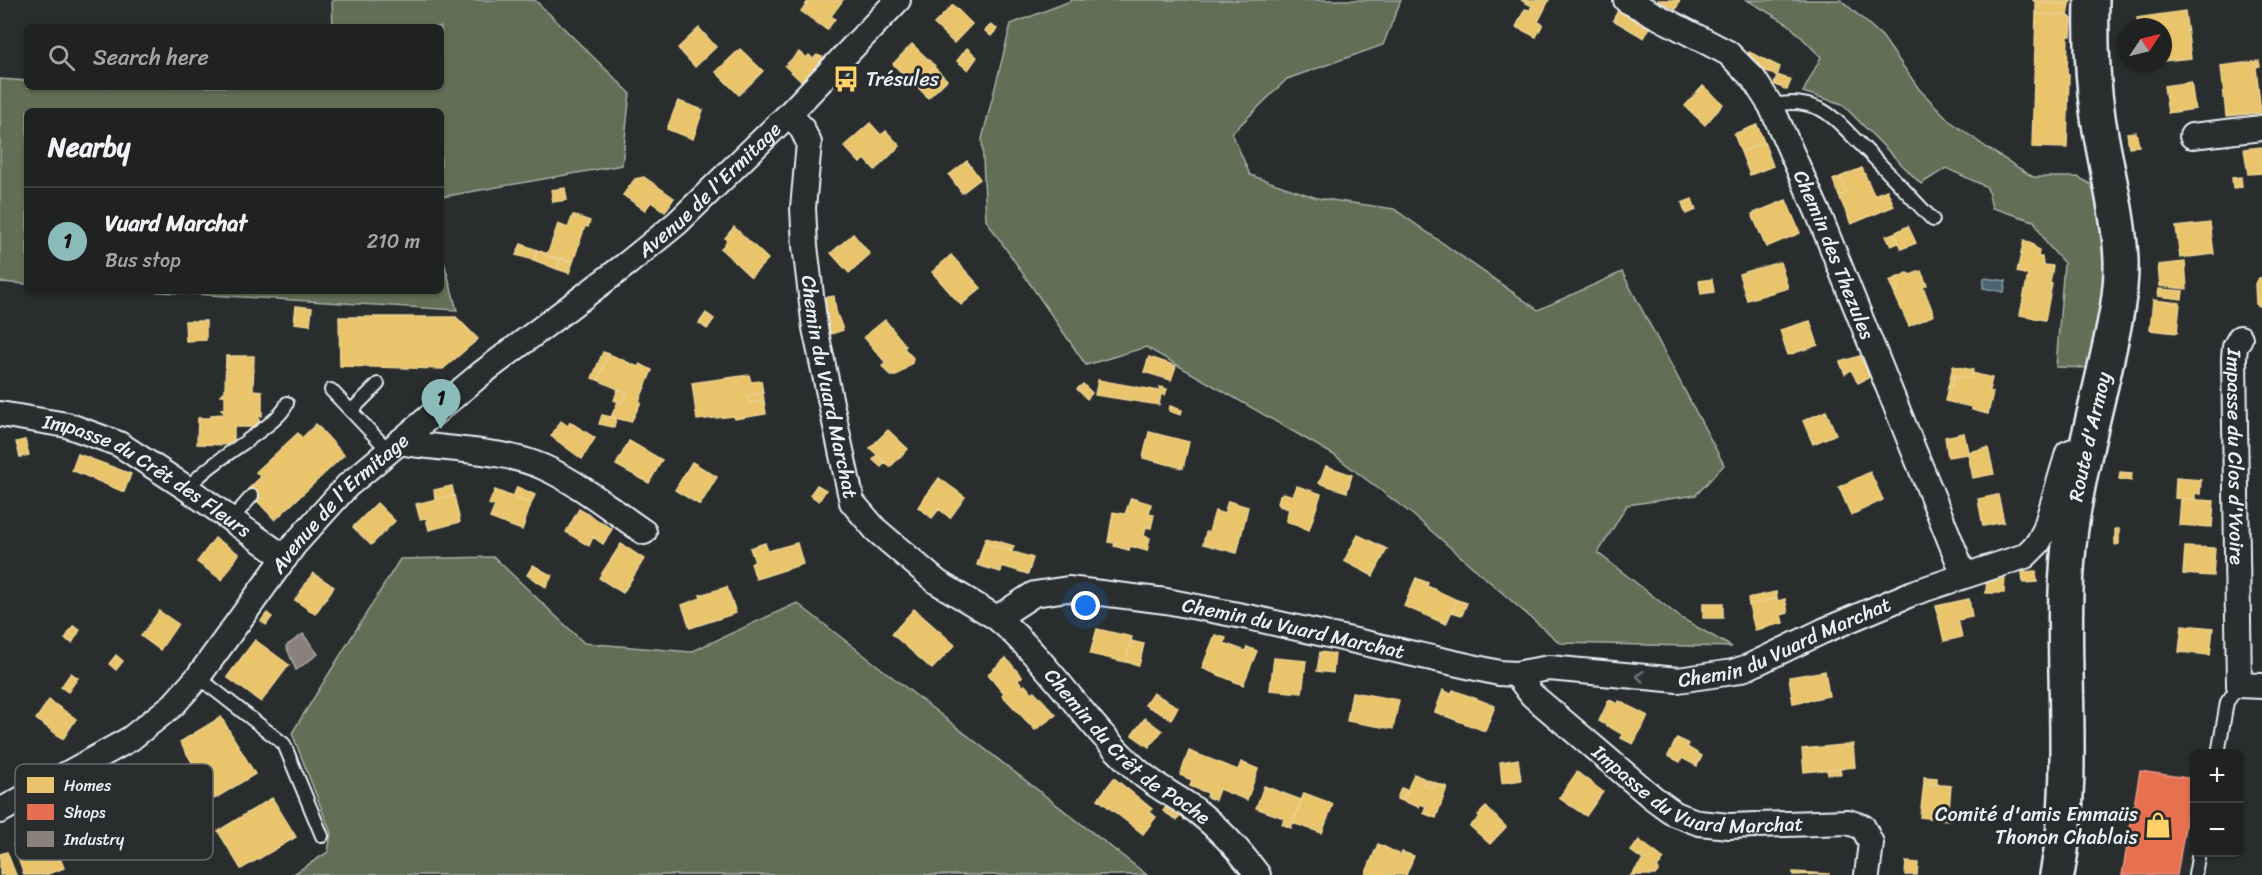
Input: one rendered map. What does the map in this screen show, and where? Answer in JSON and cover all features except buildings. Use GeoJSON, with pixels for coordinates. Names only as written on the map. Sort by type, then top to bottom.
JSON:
{"type":"FeatureCollection","features":[{"type":"Feature","properties":{"kind":"main road","name":"Route d'Armoy"},"geometry":{"type":"LineString","coordinates":[[2057,875],[2067,794],[2065,653],[2067,572],[2073,514],[2115,326],[2121,261],[2094,87],[2091,55],[2092,0]]}},
{"type":"Feature","properties":{"kind":"street","name":"Avenue de l'Ermitage"},"geometry":{"type":"LineString","coordinates":[[85,764],[130,739],[173,705],[198,677],[285,558],[332,501],[394,446],[522,342],[677,223],[789,114],[898,0]]}},
{"type":"Feature","properties":{"kind":"street","name":"Chemin des Thezules"},"geometry":{"type":"LineString","coordinates":[[1626,0],[1728,53],[1753,78],[1771,106],[1824,225],[1964,575]]}},
{"type":"Feature","properties":{"kind":"street","name":"Chemin du Vuard Marchat"},"geometry":{"type":"LineString","coordinates":[[789,114],[801,127],[809,143],[803,208],[805,246],[815,328],[852,502],[876,530],[938,582],[997,618],[1034,594],[1068,589],[1166,602],[1248,617],[1477,670],[1516,674],[1549,668],[1678,680],[1733,672],[1929,586],[2016,560],[2035,547],[2045,530],[2068,453],[2087,446]]}},
{"type":"Feature","properties":{"kind":"street"},"geometry":{"type":"LineString","coordinates":[[2192,136],[2262,128]]}},
{"type":"Feature","properties":{"kind":"street","name":"Impasse du Clos d'Yvoire"},"geometry":{"type":"LineString","coordinates":[[2240,338],[2235,347],[2234,358],[2251,686]]}},
{"type":"Feature","properties":{"kind":"street","name":"Impasse du Crêt des Fleurs"},"geometry":{"type":"LineString","coordinates":[[0,414],[67,425],[102,437],[134,454],[188,489],[285,558]]}},
{"type":"Feature","properties":{"kind":"street"},"geometry":{"type":"LineString","coordinates":[[394,446],[516,458],[544,467],[580,488],[644,532]]}},
{"type":"Feature","properties":{"kind":"street","name":"Chemin du Crêt de Poche"},"geometry":{"type":"LineString","coordinates":[[997,618],[1022,639],[1099,730],[1138,771],[1196,811],[1232,842],[1258,875]]}},
{"type":"Feature","properties":{"kind":"street","name":"Impasse du Vuard Marchat"},"geometry":{"type":"LineString","coordinates":[[1516,674],[1532,695],[1675,814],[1699,823],[1729,826],[1848,822],[1863,827],[1871,843],[1867,875]]}},
{"type":"Feature","properties":{"kind":"street","name":"Avenue de l'Ermitage"},"geometry":{"type":"LineString","coordinates":[[0,811],[15,803]]}},
{"type":"Feature","properties":{"kind":"lane"},"geometry":{"type":"LineString","coordinates":[[1771,106],[1784,102],[1803,103],[1835,119],[1933,220]]}},
{"type":"Feature","properties":{"kind":"lane"},"geometry":{"type":"LineString","coordinates":[[351,411],[378,384]]}},
{"type":"Feature","properties":{"kind":"lane"},"geometry":{"type":"LineString","coordinates":[[331,390],[351,411],[394,446]]}},
{"type":"Feature","properties":{"kind":"lane"},"geometry":{"type":"LineString","coordinates":[[188,489],[203,472],[265,427],[283,411],[287,403]]}},
{"type":"Feature","properties":{"kind":"lane"},"geometry":{"type":"LineString","coordinates":[[231,520],[252,496]]}},
{"type":"Feature","properties":{"kind":"lane"},"geometry":{"type":"LineString","coordinates":[[198,677],[284,744],[322,836]]}},
{"type":"Feature","properties":{"kind":"lane"},"geometry":{"type":"LineString","coordinates":[[2219,749],[2228,702],[2251,686]]}},
{"type":"Feature","properties":{"kind":"lane"},"geometry":{"type":"LineString","coordinates":[[2195,875],[2198,857]]}},
{"type":"Feature","properties":{"kind":"green space"},"geometry":{"type":"Polygon","coordinates":[[[332,0],[535,0],[630,93],[622,165],[444,196],[444,108],[24,108],[24,284],[0,282],[0,79],[24,81],[24,90],[444,90],[444,24],[333,24],[332,0]]]}},
{"type":"Feature","properties":{"kind":"green space"},"geometry":{"type":"Polygon","coordinates":[[[1073,0],[1401,0],[1383,45],[1287,79],[1232,133],[1250,175],[1317,198],[1394,209],[1538,310],[1622,272],[1724,465],[1696,495],[1627,505],[1598,553],[1681,618],[1732,647],[1560,643],[1413,515],[1334,455],[1146,347],[1086,365],[986,220],[982,139],[1011,24],[1073,0]]]}},
{"type":"Feature","properties":{"kind":"green space"},"geometry":{"type":"Polygon","coordinates":[[[1747,0],[1841,0],[1882,36],[1919,89],[1950,121],[2033,177],[2078,177],[2099,189],[2107,265],[2100,320],[2089,368],[2056,367],[2064,263],[2047,244],[2034,221],[1992,208],[1987,187],[1946,168],[1921,184],[1842,104],[1803,92],[1821,57],[1788,24],[1747,0]]]}},
{"type":"Feature","properties":{"kind":"green space"},"geometry":{"type":"Polygon","coordinates":[[[444,262],[457,310],[193,294],[444,294],[444,262]]]}},
{"type":"Feature","properties":{"kind":"green space"},"geometry":{"type":"Polygon","coordinates":[[[494,557],[584,643],[691,652],[797,603],[1147,875],[292,875],[328,852],[331,833],[292,733],[400,559],[494,557]]]}},
{"type":"Feature","properties":{"kind":"water"},"geometry":{"type":"Polygon","coordinates":[[[1984,278],[2006,281],[2004,292],[1983,288],[1984,278]]]}},
{"type":"Feature","properties":{"kind":"place","name":"Trésules"},"geometry":{"type":"Point","coordinates":[846,79]}},
{"type":"Feature","properties":{"kind":"place","name":"Vuard Marchat"},"geometry":{"type":"Point","coordinates":[441,429]}},
{"type":"Feature","properties":{"kind":"place","name":"Comité d'amis Emmaüs Thonon Chablais"},"geometry":{"type":"Point","coordinates":[2158,825]}}]}
